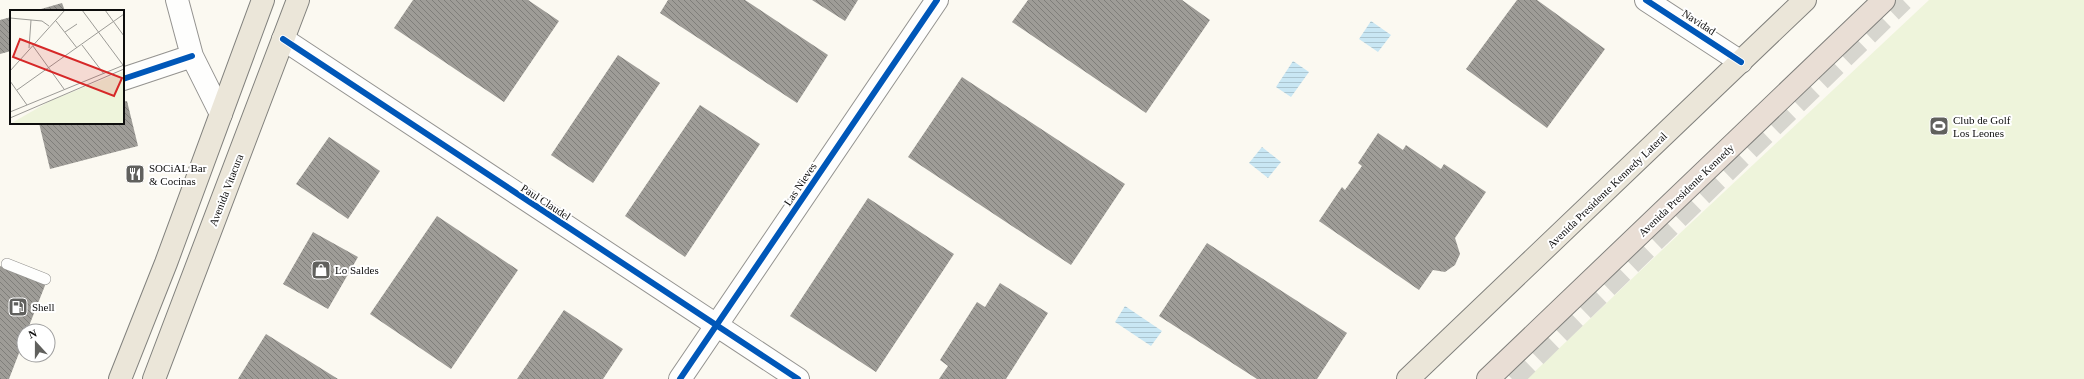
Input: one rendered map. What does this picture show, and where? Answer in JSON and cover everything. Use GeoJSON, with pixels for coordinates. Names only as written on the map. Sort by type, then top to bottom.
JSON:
{"type":"FeatureCollection","features":[{"type":"Feature","properties":{"kind":"highway","name":"Avenida Presidente Kennedy"},"geometry":{"type":"LineString","coordinates":[[1488,379],[1884,0]]}},
{"type":"Feature","properties":{"kind":"main road"},"geometry":{"type":"LineString","coordinates":[[120,379],[263,0]]}},
{"type":"Feature","properties":{"kind":"main road","name":"Avenida Vitacura"},"geometry":{"type":"LineString","coordinates":[[154,379],[298,0]]}},
{"type":"Feature","properties":{"kind":"main road","name":"Avenida Presidente Kennedy Lateral"},"geometry":{"type":"LineString","coordinates":[[1408,379],[1805,0]]}},
{"type":"Feature","properties":{"kind":"street"},"geometry":{"type":"LineString","coordinates":[[176,0],[192,56],[221,114]]}},
{"type":"Feature","properties":{"kind":"street","name":"Las Nieves"},"geometry":{"type":"LineString","coordinates":[[680,379],[938,0]]}},
{"type":"Feature","properties":{"kind":"street","name":"Navidad"},"geometry":{"type":"LineString","coordinates":[[1646,0],[1741,62]]}},
{"type":"Feature","properties":{"kind":"street","name":"Paul Claudel"},"geometry":{"type":"LineString","coordinates":[[283,39],[798,379]]}},
{"type":"Feature","properties":{"kind":"street"},"geometry":{"type":"LineString","coordinates":[[124,79],[192,56]]}},
{"type":"Feature","properties":{"kind":"lane"},"geometry":{"type":"LineString","coordinates":[[7,264],[46,279]]}},
{"type":"Feature","properties":{"kind":"green space","name":"Club de Golf Los Leones"},"geometry":{"type":"Polygon","coordinates":[[[1929,0],[2084,0],[2084,379],[1527,379],[1661,251],[1929,0]]]}},
{"type":"Feature","properties":{"kind":"water"},"geometry":{"type":"Polygon","coordinates":[[[1371,21],[1391,35],[1378,52],[1359,39],[1371,21]]]}},
{"type":"Feature","properties":{"kind":"water"},"geometry":{"type":"Polygon","coordinates":[[[1293,61],[1309,72],[1291,97],[1276,87],[1293,61]]]}},
{"type":"Feature","properties":{"kind":"water"},"geometry":{"type":"Polygon","coordinates":[[[1262,147],[1281,162],[1268,178],[1249,163],[1262,147]]]}},
{"type":"Feature","properties":{"kind":"water"},"geometry":{"type":"Polygon","coordinates":[[[1125,306],[1162,331],[1151,346],[1115,322],[1125,306]]]}},
{"type":"Feature","properties":{"kind":"building"},"geometry":{"type":"Polygon","coordinates":[[[413,0],[528,0],[559,21],[504,102],[394,28],[413,0]]]}},
{"type":"Feature","properties":{"kind":"building"},"geometry":{"type":"Polygon","coordinates":[[[668,0],[745,0],[828,55],[797,103],[660,13],[668,0]]]}},
{"type":"Feature","properties":{"kind":"building"},"geometry":{"type":"Polygon","coordinates":[[[812,0],[858,0],[845,21],[812,0]]]}},
{"type":"Feature","properties":{"kind":"building"},"geometry":{"type":"Polygon","coordinates":[[[1028,0],[1182,0],[1210,20],[1146,113],[1012,22],[1028,0]]]}},
{"type":"Feature","properties":{"kind":"building"},"geometry":{"type":"Polygon","coordinates":[[[1517,0],[1537,0],[1605,49],[1547,128],[1466,69],[1517,0]]]}},
{"type":"Feature","properties":{"kind":"building"},"geometry":{"type":"Polygon","coordinates":[[[62,3],[65,10],[38,10],[62,3]]]}},
{"type":"Feature","properties":{"kind":"building"},"geometry":{"type":"Polygon","coordinates":[[[10,17],[10,51],[0,54],[0,20],[10,17]]]}},
{"type":"Feature","properties":{"kind":"building"},"geometry":{"type":"Polygon","coordinates":[[[618,55],[660,83],[593,183],[551,155],[618,55]]]}},
{"type":"Feature","properties":{"kind":"building"},"geometry":{"type":"Polygon","coordinates":[[[962,77],[1125,184],[1071,265],[908,157],[962,77]]]}},
{"type":"Feature","properties":{"kind":"building"},"geometry":{"type":"Polygon","coordinates":[[[127,101],[138,146],[50,169],[39,124],[124,124],[124,102],[127,101]]]}},
{"type":"Feature","properties":{"kind":"building"},"geometry":{"type":"Polygon","coordinates":[[[700,105],[760,144],[685,257],[625,216],[700,105]]]}},
{"type":"Feature","properties":{"kind":"building"},"geometry":{"type":"Polygon","coordinates":[[[1378,133],[1403,150],[1406,145],[1441,169],[1444,164],[1486,192],[1455,238],[1460,254],[1455,265],[1445,272],[1433,270],[1419,290],[1319,221],[1342,187],[1345,190],[1362,166],[1358,163],[1378,133]]]}},
{"type":"Feature","properties":{"kind":"building"},"geometry":{"type":"Polygon","coordinates":[[[329,137],[380,171],[348,219],[296,184],[329,137]]]}},
{"type":"Feature","properties":{"kind":"building"},"geometry":{"type":"Polygon","coordinates":[[[868,198],[954,254],[876,372],[790,316],[868,198]]]}},
{"type":"Feature","properties":{"kind":"building"},"geometry":{"type":"Polygon","coordinates":[[[437,216],[518,270],[451,369],[370,314],[437,216]]]}},
{"type":"Feature","properties":{"kind":"building","name":"Lo Saldes"},"geometry":{"type":"Polygon","coordinates":[[[313,232],[358,257],[328,309],[283,284],[313,232]]]}},
{"type":"Feature","properties":{"kind":"building"},"geometry":{"type":"Polygon","coordinates":[[[1207,243],[1347,333],[1317,379],[1257,379],[1159,316],[1207,243]]]}},
{"type":"Feature","properties":{"kind":"building","name":"Shell"},"geometry":{"type":"Polygon","coordinates":[[[0,266],[46,283],[30,323],[16,323],[16,361],[9,379],[0,379],[0,266]]]}},
{"type":"Feature","properties":{"kind":"building"},"geometry":{"type":"Polygon","coordinates":[[[1000,283],[1048,313],[1006,379],[939,379],[948,366],[940,360],[977,302],[985,307],[1000,283]]]}},
{"type":"Feature","properties":{"kind":"building"},"geometry":{"type":"Polygon","coordinates":[[[564,310],[623,349],[603,379],[517,379],[564,310]]]}},
{"type":"Feature","properties":{"kind":"building"},"geometry":{"type":"Polygon","coordinates":[[[266,334],[338,379],[238,379],[266,334]]]}},
{"type":"Feature","properties":{"kind":"tunnel"},"geometry":{"type":"LineString","coordinates":[[1512,379],[1903,0]]}},
{"type":"Feature","properties":{"kind":"cycle path"},"geometry":{"type":"LineString","coordinates":[[680,379],[937,0]]}},
{"type":"Feature","properties":{"kind":"cycle path"},"geometry":{"type":"LineString","coordinates":[[1646,0],[1741,62]]}},
{"type":"Feature","properties":{"kind":"cycle path"},"geometry":{"type":"LineString","coordinates":[[283,39],[798,379]]}},
{"type":"Feature","properties":{"kind":"cycle path"},"geometry":{"type":"LineString","coordinates":[[124,79],[192,56]]}},
{"type":"Feature","properties":{"kind":"place","name":"Club de Golf Los Leones"},"geometry":{"type":"Point","coordinates":[1939,126]}},
{"type":"Feature","properties":{"kind":"place","name":"SOCiAL Bar & Cocinas"},"geometry":{"type":"Point","coordinates":[135,174]}},
{"type":"Feature","properties":{"kind":"place","name":"Lo Saldes"},"geometry":{"type":"Point","coordinates":[321,270]}},
{"type":"Feature","properties":{"kind":"place","name":"Shell"},"geometry":{"type":"Point","coordinates":[18,307]}}]}
